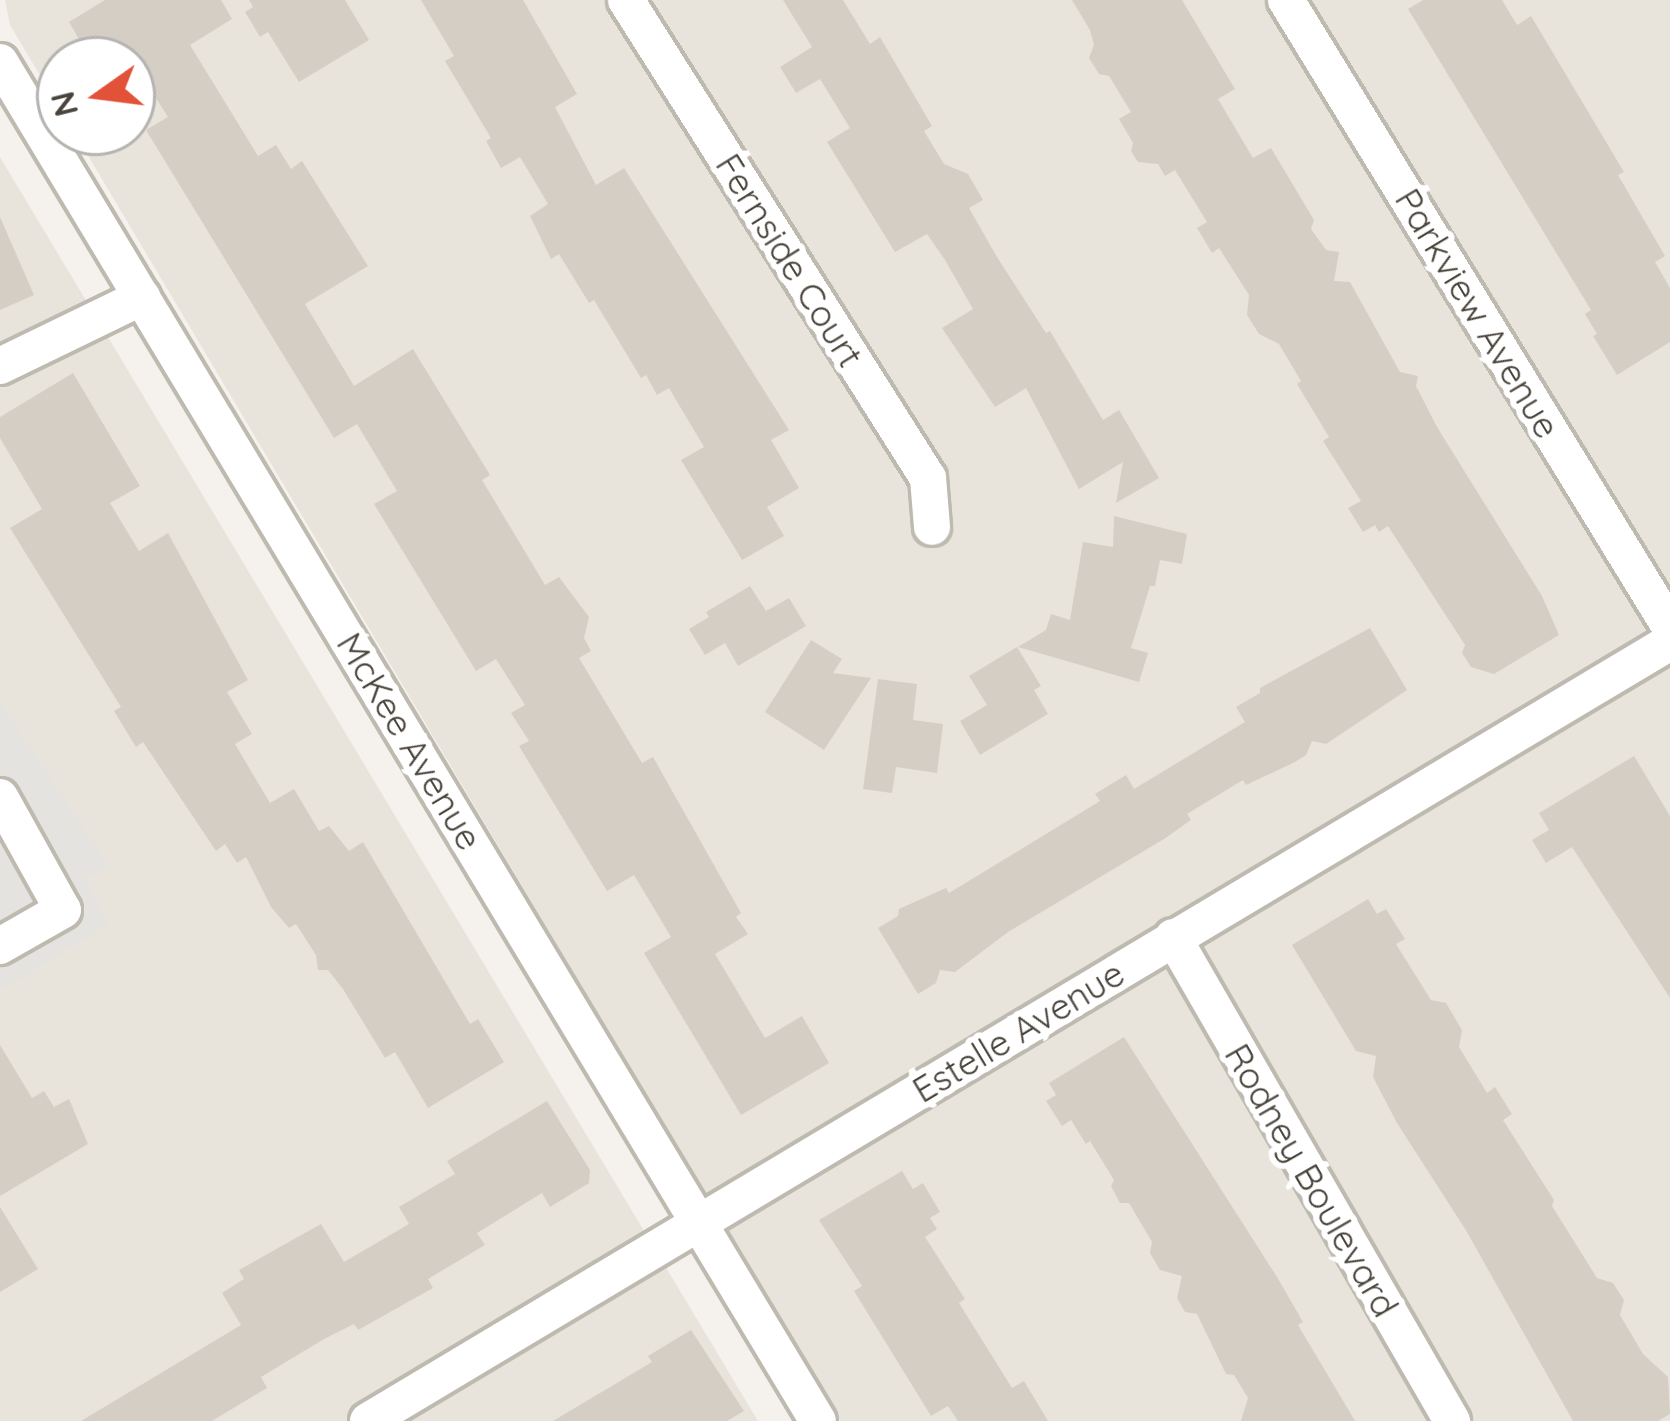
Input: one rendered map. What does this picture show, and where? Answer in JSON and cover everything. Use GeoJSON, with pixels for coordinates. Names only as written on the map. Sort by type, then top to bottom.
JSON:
{"type":"FeatureCollection","features":[{"type":"Feature","properties":{"kind":"street","name":"Fernside Court"},"geometry":{"type":"LineString","coordinates":[[626,0],[928,478],[932,527]]}},
{"type":"Feature","properties":{"kind":"street","name":"Parkview Avenue"},"geometry":{"type":"LineString","coordinates":[[1286,0],[1670,627]]}},
{"type":"Feature","properties":{"kind":"street","name":"McKee Avenue"},"geometry":{"type":"LineString","coordinates":[[0,62],[818,1421]]}},
{"type":"Feature","properties":{"kind":"street"},"geometry":{"type":"LineString","coordinates":[[0,366],[142,297]]}},
{"type":"Feature","properties":{"kind":"street","name":"Estelle Avenue"},"geometry":{"type":"LineString","coordinates":[[368,1421],[1670,642]]}},
{"type":"Feature","properties":{"kind":"street"},"geometry":{"type":"LineString","coordinates":[[0,797],[63,910],[0,946]]}},
{"type":"Feature","properties":{"kind":"street","name":"Rodney Boulevard"},"geometry":{"type":"LineString","coordinates":[[1173,938],[1452,1421]]}},
{"type":"Feature","properties":{"kind":"shaded area"},"geometry":{"type":"Polygon","coordinates":[[[5,0],[1670,0],[1670,1421],[840,1421],[88,156],[156,156],[156,36],[36,36],[36,69],[10,25],[5,0]]]}},
{"type":"Feature","properties":{"kind":"shaded area"},"geometry":{"type":"Polygon","coordinates":[[[0,157],[758,1421],[0,1421],[0,157]]]}},
{"type":"Feature","properties":{"kind":"shaded area"},"geometry":{"type":"Polygon","coordinates":[[[0,702],[108,865],[87,878],[108,925],[0,991],[0,702]]]}},
{"type":"Feature","properties":{"kind":"building"},"geometry":{"type":"Polygon","coordinates":[[[105,0],[221,0],[232,19],[190,45],[258,156],[276,145],[291,169],[302,161],[368,266],[305,304],[354,386],[413,349],[490,475],[482,480],[545,585],[559,577],[589,617],[584,638],[591,651],[579,658],[642,763],[653,757],[741,913],[736,917],[748,934],[715,954],[765,1038],[802,1016],[829,1063],[741,1115],[644,953],[671,937],[634,875],[607,891],[519,746],[529,741],[511,713],[525,705],[496,659],[476,671],[374,504],[397,491],[357,424],[334,438],[156,146],[156,124],[168,117],[156,98],[156,36],[77,36],[69,22],[105,0]]]}},
{"type":"Feature","properties":{"kind":"building"},"geometry":{"type":"Polygon","coordinates":[[[249,0],[345,0],[369,40],[299,82],[268,32],[260,37],[245,12],[253,7],[249,0]]]}},
{"type":"Feature","properties":{"kind":"building"},"geometry":{"type":"Polygon","coordinates":[[[421,0],[523,0],[577,94],[555,107],[596,185],[624,168],[789,430],[771,440],[799,488],[767,507],[784,536],[742,560],[681,460],[704,447],[669,388],[657,395],[646,375],[641,378],[594,300],[589,303],[559,254],[551,259],[530,216],[548,204],[520,157],[501,168],[486,141],[491,138],[445,61],[454,56],[421,0]]]}},
{"type":"Feature","properties":{"kind":"building"},"geometry":{"type":"Polygon","coordinates":[[[783,0],[843,0],[870,44],[880,37],[932,126],[924,131],[944,164],[968,174],[983,200],[969,208],[997,257],[1046,333],[1050,331],[1103,420],[1119,410],[1159,478],[1116,503],[1123,462],[1079,489],[1026,388],[995,407],[942,328],[973,309],[945,260],[927,234],[895,252],[827,142],[850,128],[820,79],[796,93],[780,67],[812,47],[783,0]]]}},
{"type":"Feature","properties":{"kind":"building"},"geometry":{"type":"Polygon","coordinates":[[[1072,0],[1182,0],[1235,89],[1218,99],[1253,158],[1271,148],[1314,220],[1311,229],[1326,250],[1339,252],[1334,281],[1350,282],[1400,372],[1418,376],[1416,386],[1437,427],[1542,596],[1559,635],[1494,674],[1471,667],[1462,653],[1465,645],[1388,526],[1379,532],[1375,525],[1363,532],[1348,508],[1361,501],[1323,441],[1329,437],[1297,384],[1301,381],[1279,344],[1259,334],[1247,315],[1249,295],[1219,248],[1212,253],[1197,228],[1207,222],[1175,170],[1165,176],[1158,164],[1138,162],[1131,151],[1133,143],[1119,119],[1131,112],[1109,76],[1099,74],[1089,58],[1094,45],[1090,30],[1072,0]]]}},
{"type":"Feature","properties":{"kind":"building"},"geometry":{"type":"Polygon","coordinates":[[[1423,0],[1502,0],[1517,25],[1531,16],[1624,172],[1618,175],[1665,256],[1655,262],[1670,288],[1670,342],[1617,375],[1593,336],[1597,334],[1585,314],[1591,310],[1408,9],[1423,0]]]}},
{"type":"Feature","properties":{"kind":"building"},"geometry":{"type":"Polygon","coordinates":[[[0,217],[34,295],[0,310],[0,217]]]}},
{"type":"Feature","properties":{"kind":"building"},"geometry":{"type":"Polygon","coordinates":[[[73,373],[140,486],[110,503],[139,551],[168,533],[248,680],[227,692],[252,734],[235,744],[270,803],[294,789],[319,831],[329,826],[349,851],[363,842],[470,1024],[478,1019],[504,1062],[428,1108],[395,1052],[385,1058],[343,989],[328,970],[318,970],[316,955],[296,924],[289,928],[271,907],[246,857],[237,863],[225,844],[216,851],[143,742],[136,747],[114,711],[121,707],[10,528],[42,509],[0,438],[0,417],[73,373]]]}},
{"type":"Feature","properties":{"kind":"building"},"geometry":{"type":"Polygon","coordinates":[[[1114,516],[1187,534],[1182,564],[1160,560],[1155,586],[1150,586],[1131,648],[1148,653],[1139,682],[1018,647],[1046,630],[1051,614],[1070,620],[1083,542],[1113,547],[1114,516]]]}},
{"type":"Feature","properties":{"kind":"building"},"geometry":{"type":"Polygon","coordinates":[[[750,586],[766,611],[789,598],[806,626],[738,666],[725,643],[705,655],[689,629],[709,617],[706,612],[750,586]]]}},
{"type":"Feature","properties":{"kind":"building"},"geometry":{"type":"Polygon","coordinates":[[[1370,628],[1407,690],[1326,744],[1312,741],[1306,755],[1295,762],[1246,785],[1243,780],[1187,814],[1191,820],[1164,839],[1008,932],[955,972],[940,970],[936,983],[918,994],[878,928],[898,916],[899,909],[946,888],[949,893],[1100,801],[1095,794],[1126,775],[1134,789],[1245,722],[1236,707],[1260,693],[1260,688],[1370,628]]]}},
{"type":"Feature","properties":{"kind":"building"},"geometry":{"type":"Polygon","coordinates":[[[811,640],[842,659],[833,673],[871,678],[824,750],[765,712],[811,640]]]}},
{"type":"Feature","properties":{"kind":"building"},"geometry":{"type":"Polygon","coordinates":[[[1017,647],[1041,686],[1034,690],[1048,714],[980,755],[960,721],[987,705],[969,676],[1017,647]]]}},
{"type":"Feature","properties":{"kind":"building"},"geometry":{"type":"Polygon","coordinates":[[[878,679],[917,684],[913,720],[943,724],[937,773],[896,767],[892,793],[863,789],[878,679]]]}},
{"type":"Feature","properties":{"kind":"building"},"geometry":{"type":"Polygon","coordinates":[[[1634,756],[1670,816],[1670,998],[1572,847],[1546,863],[1532,840],[1549,830],[1539,813],[1634,756]]]}},
{"type":"Feature","properties":{"kind":"building"},"geometry":{"type":"Polygon","coordinates":[[[1368,899],[1377,914],[1386,909],[1405,939],[1396,944],[1431,1000],[1446,1003],[1462,1030],[1459,1047],[1487,1093],[1495,1087],[1512,1114],[1503,1120],[1554,1200],[1552,1206],[1597,1278],[1613,1283],[1624,1300],[1620,1315],[1643,1354],[1668,1377],[1670,1414],[1658,1421],[1573,1421],[1467,1232],[1397,1123],[1373,1077],[1376,1056],[1356,1051],[1292,945],[1368,899]]]}},
{"type":"Feature","properties":{"kind":"building"},"geometry":{"type":"Polygon","coordinates":[[[1124,1037],[1277,1277],[1303,1322],[1298,1325],[1355,1421],[1241,1421],[1248,1398],[1234,1375],[1226,1374],[1197,1314],[1185,1312],[1177,1298],[1182,1276],[1160,1270],[1150,1253],[1152,1242],[1129,1203],[1120,1203],[1111,1186],[1114,1180],[1090,1141],[1086,1144],[1071,1120],[1062,1126],[1046,1101],[1056,1095],[1049,1083],[1124,1037]]]}},
{"type":"Feature","properties":{"kind":"building"},"geometry":{"type":"Polygon","coordinates":[[[0,1045],[32,1098],[44,1091],[54,1107],[69,1099],[88,1144],[0,1196],[0,1045]]]}},
{"type":"Feature","properties":{"kind":"building"},"geometry":{"type":"Polygon","coordinates":[[[547,1101],[590,1170],[589,1183],[550,1207],[542,1193],[477,1233],[485,1245],[428,1279],[433,1288],[358,1330],[354,1324],[324,1339],[261,1377],[267,1388],[212,1421],[81,1421],[241,1325],[222,1293],[244,1279],[239,1270],[321,1224],[344,1262],[409,1224],[399,1207],[455,1174],[447,1161],[547,1101]]]}},
{"type":"Feature","properties":{"kind":"building"},"geometry":{"type":"Polygon","coordinates":[[[902,1171],[913,1189],[923,1183],[940,1212],[930,1218],[937,1229],[925,1237],[965,1299],[959,1303],[1012,1388],[1024,1381],[1048,1421],[958,1421],[948,1406],[931,1416],[854,1291],[862,1286],[819,1220],[902,1171]]]}},
{"type":"Feature","properties":{"kind":"building"},"geometry":{"type":"Polygon","coordinates":[[[0,1207],[38,1269],[0,1292],[0,1207]]]}},
{"type":"Feature","properties":{"kind":"building"},"geometry":{"type":"Polygon","coordinates":[[[691,1330],[744,1411],[727,1421],[553,1421],[652,1362],[648,1356],[691,1330]]]}}]}
